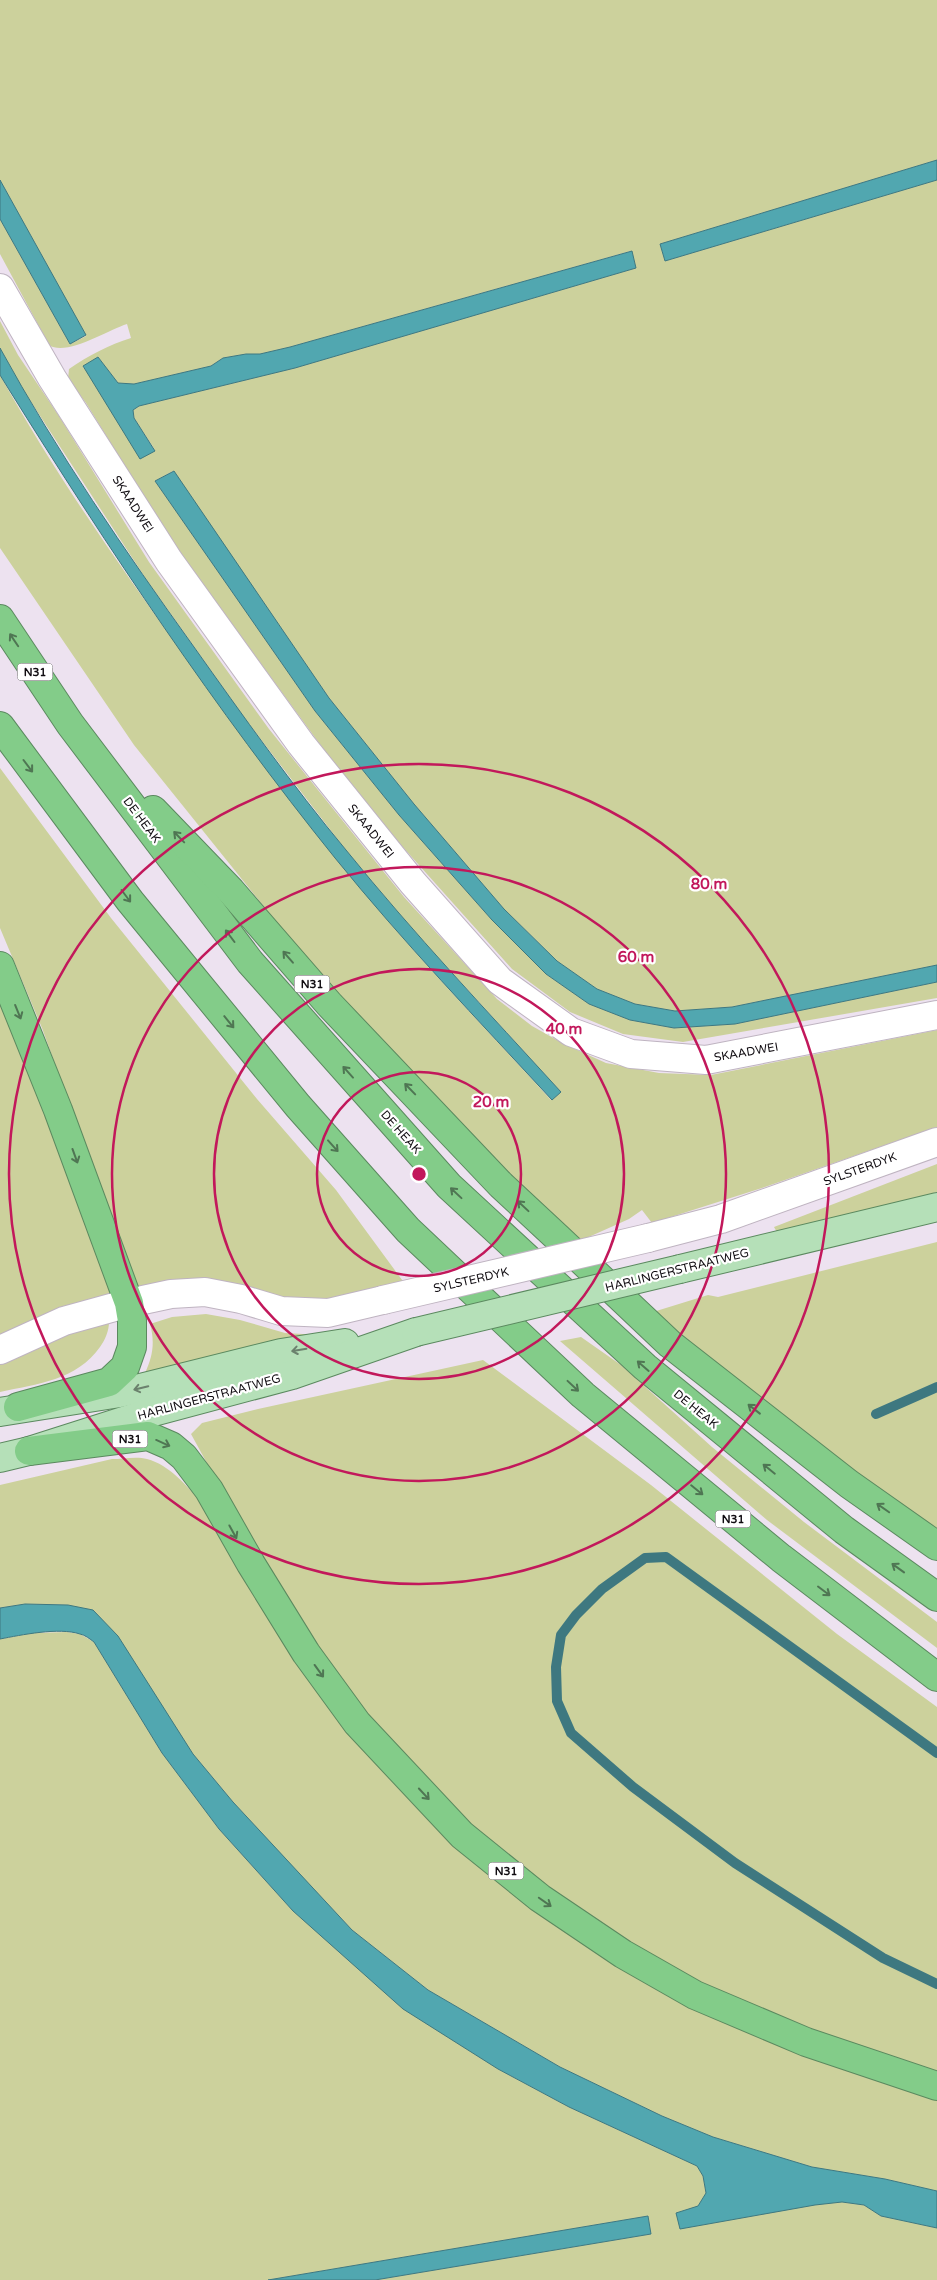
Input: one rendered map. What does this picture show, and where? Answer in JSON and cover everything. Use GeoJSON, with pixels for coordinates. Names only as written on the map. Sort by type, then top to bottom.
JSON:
{"type":"FeatureCollection","features":[{"type":"Feature","properties":{"kind":"highway","name":"DE HEAK"},"geometry":{"type":"LineString","coordinates":[[0,619],[70,724],[250,962],[449,1186],[645,1368],[844,1530],[937,1597]]}},
{"type":"Feature","properties":{"kind":"highway","name":"N31"},"geometry":{"type":"LineString","coordinates":[[70,724],[231,890],[329,1004],[500,1185],[670,1344],[849,1484],[937,1546]]}},
{"type":"Feature","properties":{"kind":"highway","name":"N31"},"geometry":{"type":"LineString","coordinates":[[0,726],[130,901],[298,1106],[408,1230],[583,1395],[781,1558],[937,1677]]}},
{"type":"Feature","properties":{"kind":"highway"},"geometry":{"type":"LineString","coordinates":[[0,966],[58,1110],[129,1303],[132,1321],[132,1347],[125,1367],[109,1382],[9,1410]]}},
{"type":"Feature","properties":{"kind":"highway","name":"N31"},"geometry":{"type":"LineString","coordinates":[[29,1451],[148,1436],[171,1446],[184,1457],[209,1490],[251,1564],[306,1653],[357,1723],[462,1835],[540,1898],[623,1954],[695,1996],[806,2042],[937,2086]]}},
{"type":"Feature","properties":{"kind":"main road","name":"HARLINGERSTRAATWEG"},"geometry":{"type":"LineString","coordinates":[[9,1410],[120,1393],[280,1353],[416,1332],[937,1207]]}},
{"type":"Feature","properties":{"kind":"main road","name":"HARLINGERSTRAATWEG"},"geometry":{"type":"LineString","coordinates":[[0,1458],[29,1451],[142,1415],[292,1375],[416,1332]]}},
{"type":"Feature","properties":{"kind":"street","name":"SKAADWEI"},"geometry":{"type":"LineString","coordinates":[[0,288],[52,378],[169,561],[301,744],[413,882],[500,980],[571,1032],[631,1054],[706,1060],[937,1015]]}},
{"type":"Feature","properties":{"kind":"street","name":"SYLSTERDYK"},"geometry":{"type":"LineString","coordinates":[[0,1350],[64,1321],[129,1303],[171,1294],[205,1292],[241,1299],[281,1311],[328,1313],[648,1238],[720,1219],[937,1142]]}},
{"type":"Feature","properties":{"kind":"green space"},"geometry":{"type":"Polygon","coordinates":[[[0,0],[937,0],[937,160],[660,244],[665,261],[937,180],[937,965],[732,1007],[675,1011],[635,1004],[597,989],[557,961],[504,909],[414,804],[329,698],[173,471],[155,481],[315,711],[399,815],[492,920],[546,974],[589,1004],[630,1020],[674,1028],[735,1024],[937,982],[937,998],[683,1042],[623,1034],[570,1012],[512,969],[392,835],[327,754],[171,541],[86,403],[68,379],[69,369],[99,351],[131,338],[127,324],[66,348],[56,348],[49,345],[0,254],[0,219],[70,344],[86,336],[0,180],[0,0]],[[631,251],[290,347],[260,354],[246,354],[223,358],[211,366],[134,384],[118,383],[98,357],[83,367],[155,450],[134,418],[133,410],[139,406],[295,368],[636,268],[631,251]]]}},
{"type":"Feature","properties":{"kind":"green space"},"geometry":{"type":"Polygon","coordinates":[[[0,321],[18,355],[59,416],[149,562],[269,729],[404,897],[497,999],[532,1026],[564,1044],[606,1063],[659,1073],[711,1075],[937,1030],[937,1127],[762,1188],[652,1223],[642,1210],[629,1219],[573,1244],[314,969],[134,745],[0,548],[0,375],[64,481],[157,618],[288,797],[344,869],[439,979],[551,1100],[561,1092],[412,929],[345,849],[249,724],[146,579],[18,382],[0,348],[0,321]]]}},
{"type":"Feature","properties":{"kind":"green space"},"geometry":{"type":"Polygon","coordinates":[[[0,768],[111,918],[257,1099],[336,1190],[405,1284],[370,1301],[137,1291],[42,1028],[0,928],[0,768]]]}},
{"type":"Feature","properties":{"kind":"green space"},"geometry":{"type":"Polygon","coordinates":[[[0,994],[110,1281],[109,1295],[0,1337],[0,994]]]}},
{"type":"Feature","properties":{"kind":"green space"},"geometry":{"type":"Polygon","coordinates":[[[937,1164],[937,1192],[779,1236],[774,1227],[937,1164]]]}},
{"type":"Feature","properties":{"kind":"green space"},"geometry":{"type":"Polygon","coordinates":[[[937,1242],[937,1531],[793,1426],[653,1312],[708,1295],[718,1297],[937,1242]]]}},
{"type":"Feature","properties":{"kind":"green space"},"geometry":{"type":"Polygon","coordinates":[[[206,1314],[240,1320],[285,1333],[321,1335],[145,1373],[152,1349],[150,1324],[172,1317],[206,1314]]]}},
{"type":"Feature","properties":{"kind":"green space"},"geometry":{"type":"Polygon","coordinates":[[[109,1322],[102,1344],[91,1358],[80,1367],[55,1379],[0,1392],[0,1363],[68,1333],[109,1322]]]}},
{"type":"Feature","properties":{"kind":"green space"},"geometry":{"type":"Polygon","coordinates":[[[581,1337],[621,1365],[712,1447],[804,1522],[937,1622],[937,1648],[767,1520],[560,1341],[581,1337]]]}},
{"type":"Feature","properties":{"kind":"green space"},"geometry":{"type":"Polygon","coordinates":[[[483,1360],[651,1485],[837,1634],[937,1707],[937,2075],[812,2031],[703,1986],[629,1948],[469,1829],[364,1715],[315,1647],[260,1560],[191,1434],[202,1423],[483,1360]]]}},
{"type":"Feature","properties":{"kind":"green space"},"geometry":{"type":"Polygon","coordinates":[[[112,1459],[147,1459],[163,1466],[184,1483],[202,1502],[353,1726],[618,1959],[937,2096],[937,2191],[885,2179],[812,2167],[713,2137],[662,2116],[560,2067],[428,1990],[352,1930],[233,1802],[68,1605],[25,1604],[0,1608],[0,1485],[112,1459]]]}},
{"type":"Feature","properties":{"kind":"green space"},"geometry":{"type":"Polygon","coordinates":[[[67,1632],[80,1634],[94,1642],[162,1753],[219,1829],[293,1911],[498,2069],[569,2107],[697,2166],[703,2176],[706,2193],[698,2206],[842,2202],[864,2205],[881,2216],[937,2228],[937,2280],[375,2280],[651,2234],[648,2216],[268,2280],[0,2280],[0,1639],[32,1633],[67,1632]]]}},
{"type":"Feature","properties":{"kind":"water"},"geometry":{"type":"Polygon","coordinates":[[[937,160],[937,180],[665,261],[660,244],[937,160]]]}},
{"type":"Feature","properties":{"kind":"water"},"geometry":{"type":"Polygon","coordinates":[[[0,180],[86,335],[70,344],[0,219],[0,180]]]}},
{"type":"Feature","properties":{"kind":"water"},"geometry":{"type":"Polygon","coordinates":[[[632,251],[636,268],[295,368],[139,406],[133,410],[134,418],[155,451],[140,459],[83,366],[98,357],[118,383],[134,384],[211,366],[223,358],[246,354],[260,354],[290,347],[632,251]]]}},
{"type":"Feature","properties":{"kind":"water"},"geometry":{"type":"Polygon","coordinates":[[[0,348],[92,501],[268,750],[306,801],[398,912],[561,1092],[552,1100],[387,920],[291,802],[205,687],[124,569],[0,375],[0,348]]]}},
{"type":"Feature","properties":{"kind":"water"},"geometry":{"type":"Polygon","coordinates":[[[174,471],[329,698],[414,804],[504,909],[557,961],[597,989],[635,1004],[675,1011],[732,1007],[937,965],[937,982],[735,1024],[674,1028],[630,1020],[589,1004],[546,974],[492,920],[399,815],[315,711],[155,481],[174,471]]]}},
{"type":"Feature","properties":{"kind":"water"},"geometry":{"type":"Polygon","coordinates":[[[25,1604],[68,1605],[93,1610],[118,1636],[193,1754],[233,1802],[352,1930],[428,1990],[560,2067],[662,2116],[713,2137],[812,2167],[885,2179],[937,2191],[937,2228],[881,2216],[864,2205],[842,2202],[680,2229],[676,2213],[698,2206],[706,2193],[703,2176],[697,2166],[569,2107],[498,2069],[403,2009],[293,1911],[219,1829],[162,1753],[94,1642],[82,1635],[62,1631],[40,1632],[0,1639],[0,1608],[25,1604]]]}},
{"type":"Feature","properties":{"kind":"water"},"geometry":{"type":"Polygon","coordinates":[[[648,2216],[651,2234],[375,2280],[268,2280],[648,2216]]]}},
{"type":"Feature","properties":{"kind":"waterway"},"geometry":{"type":"LineString","coordinates":[[876,1414],[937,1387]]}},
{"type":"Feature","properties":{"kind":"waterway"},"geometry":{"type":"LineString","coordinates":[[937,1753],[666,1557],[645,1558],[602,1589],[576,1615],[561,1635],[556,1667],[557,1701],[571,1733],[633,1787],[735,1863],[883,1958],[937,1984]]}}]}
